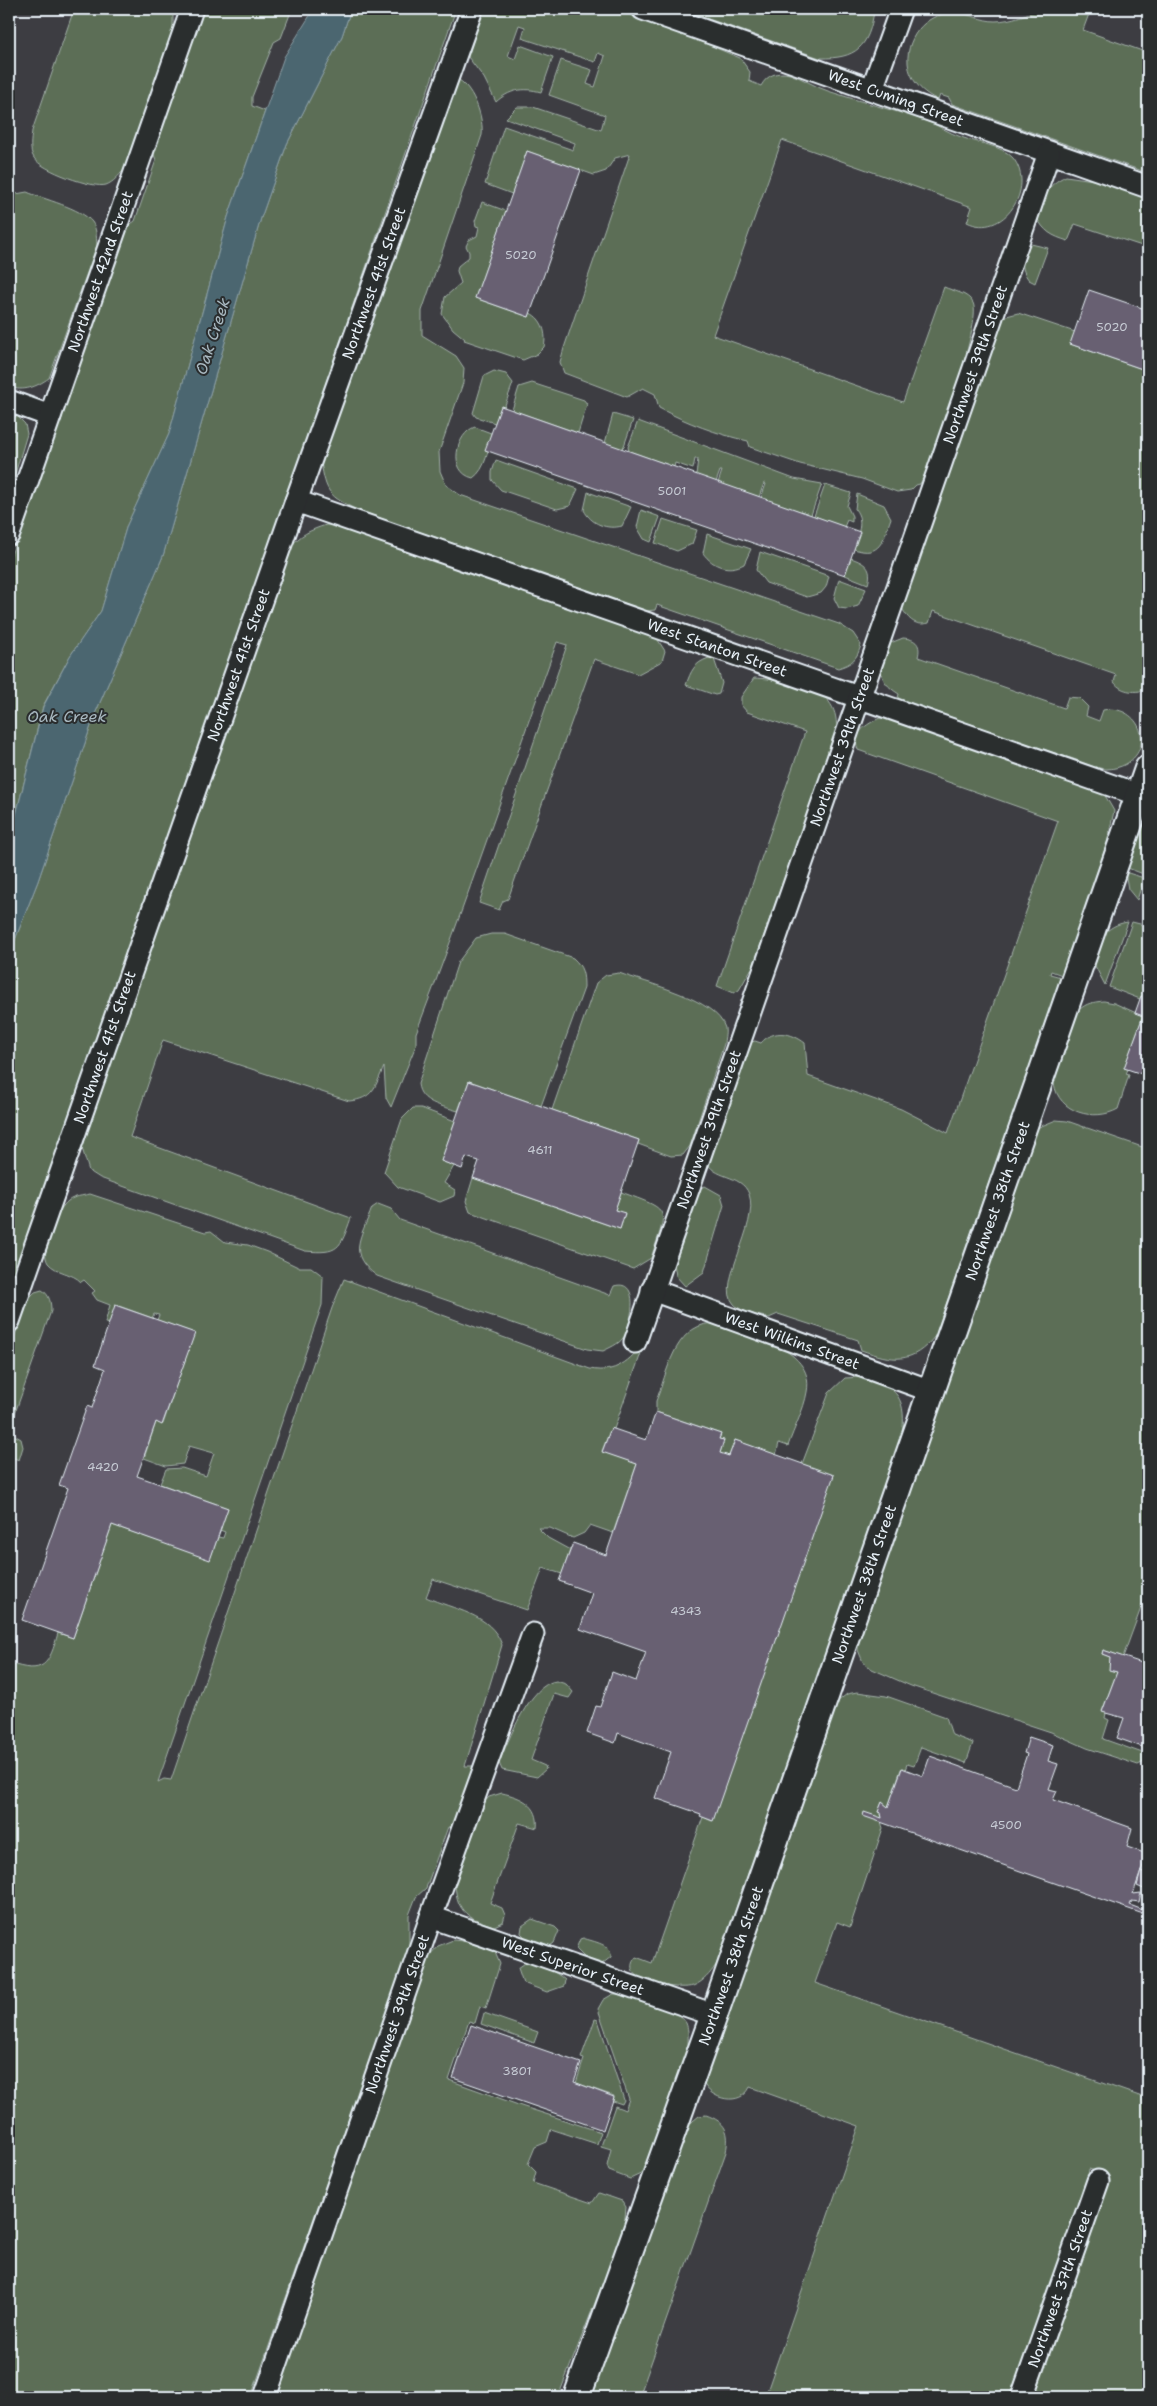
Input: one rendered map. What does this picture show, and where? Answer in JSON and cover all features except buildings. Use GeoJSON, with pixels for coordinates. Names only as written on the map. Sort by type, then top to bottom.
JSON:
{"type":"FeatureCollection","features":[{"type":"Feature","properties":{"kind":"main road","name":"Northwest 38th Street"},"geometry":{"type":"LineString","coordinates":[[577,2397],[714,2015],[1148,769]]}},
{"type":"Feature","properties":{"kind":"street","name":"Northwest 42nd Street"},"geometry":{"type":"LineString","coordinates":[[9,534],[192,9]]}},
{"type":"Feature","properties":{"kind":"street","name":"Northwest 41st Street"},"geometry":{"type":"LineString","coordinates":[[9,1322],[296,501],[472,9]]}},
{"type":"Feature","properties":{"kind":"street","name":"West Cuming Street"},"geometry":{"type":"LineString","coordinates":[[643,9],[1148,187]]}},
{"type":"Feature","properties":{"kind":"street"},"geometry":{"type":"LineString","coordinates":[[872,89],[901,9]]}},
{"type":"Feature","properties":{"kind":"street","name":"Northwest 39th Street"},"geometry":{"type":"LineString","coordinates":[[635,1342],[1049,153]]}},
{"type":"Feature","properties":{"kind":"street"},"geometry":{"type":"LineString","coordinates":[[9,401],[50,416]]}},
{"type":"Feature","properties":{"kind":"street","name":"West Stanton Street"},"geometry":{"type":"LineString","coordinates":[[296,501],[860,696],[1139,795]]}},
{"type":"Feature","properties":{"kind":"street","name":"West Wilkins Street"},"geometry":{"type":"LineString","coordinates":[[652,1290],[931,1391]]}},
{"type":"Feature","properties":{"kind":"street","name":"Northwest 39th Street"},"geometry":{"type":"LineString","coordinates":[[265,2397],[432,1917],[533,1634]]}},
{"type":"Feature","properties":{"kind":"street","name":"West Superior Street"},"geometry":{"type":"LineString","coordinates":[[432,1917],[714,2015]]}},
{"type":"Feature","properties":{"kind":"street","name":"Northwest 37th Street"},"geometry":{"type":"LineString","coordinates":[[1022,2397],[1098,2181]]}},
{"type":"Feature","properties":{"kind":"shaded area"},"geometry":{"type":"Polygon","coordinates":[[[9,9],[1148,9],[1148,2397],[9,2397],[9,9]]]}},
{"type":"Feature","properties":{"kind":"green space"},"geometry":{"type":"Polygon","coordinates":[[[74,9],[173,9],[173,30],[124,170],[114,181],[106,185],[90,184],[56,173],[39,163],[31,152],[32,131],[74,9]]]}},
{"type":"Feature","properties":{"kind":"green space"},"geometry":{"type":"Polygon","coordinates":[[[203,9],[292,9],[281,38],[274,42],[252,97],[252,106],[265,111],[228,217],[169,434],[127,525],[101,611],[70,656],[43,706],[9,843],[9,561],[125,228],[135,221],[156,160],[153,152],[203,9]]]}},
{"type":"Feature","properties":{"kind":"green space"},"geometry":{"type":"Polygon","coordinates":[[[351,9],[456,9],[9,1293],[9,955],[38,881],[95,714],[163,556],[261,218],[287,144],[342,36],[351,9]]]}},
{"type":"Feature","properties":{"kind":"green space"},"geometry":{"type":"Polygon","coordinates":[[[483,9],[613,9],[666,27],[740,58],[750,72],[749,81],[761,86],[766,79],[773,75],[781,73],[790,74],[823,89],[926,121],[967,139],[996,147],[1013,158],[1019,170],[1021,183],[1018,196],[1004,218],[993,224],[980,226],[967,222],[972,207],[782,140],[713,335],[903,402],[944,287],[968,297],[973,303],[974,315],[971,336],[945,422],[920,484],[911,490],[897,492],[862,479],[800,464],[750,447],[748,441],[702,428],[659,408],[655,394],[643,388],[627,397],[564,373],[560,362],[564,348],[630,154],[615,158],[606,171],[594,175],[527,151],[512,194],[485,184],[504,126],[573,150],[575,143],[506,118],[517,107],[533,107],[601,130],[605,115],[549,95],[561,60],[592,70],[587,84],[595,87],[605,56],[598,53],[595,62],[522,38],[525,27],[519,25],[508,56],[515,59],[520,45],[553,57],[541,92],[522,90],[511,92],[496,102],[484,78],[468,57],[483,9]]]}},
{"type":"Feature","properties":{"kind":"green space"},"geometry":{"type":"Polygon","coordinates":[[[680,9],[873,9],[874,11],[869,34],[859,48],[843,56],[820,58],[680,9]]]}},
{"type":"Feature","properties":{"kind":"green space"},"geometry":{"type":"Polygon","coordinates":[[[1043,9],[1084,9],[1089,14],[1083,30],[1148,53],[1148,173],[952,104],[949,98],[940,95],[938,100],[927,94],[914,81],[909,69],[908,53],[915,34],[929,20],[947,13],[958,13],[985,20],[1001,21],[1043,9]]]}},
{"type":"Feature","properties":{"kind":"green space"},"geometry":{"type":"Polygon","coordinates":[[[459,80],[469,90],[477,105],[480,113],[482,135],[422,311],[422,335],[456,356],[464,368],[463,383],[439,452],[440,471],[446,485],[460,495],[839,624],[853,633],[861,645],[858,654],[850,663],[838,668],[657,605],[655,610],[647,611],[357,510],[340,501],[330,492],[325,481],[321,462],[452,84],[459,80]]]}},
{"type":"Feature","properties":{"kind":"green space"},"geometry":{"type":"Polygon","coordinates":[[[1066,176],[1100,181],[1148,198],[1148,248],[1075,224],[1068,241],[1045,230],[1036,216],[1038,209],[1050,188],[1066,176]]]}},
{"type":"Feature","properties":{"kind":"green space"},"geometry":{"type":"Polygon","coordinates":[[[27,192],[71,208],[87,217],[95,227],[97,245],[49,378],[35,386],[20,389],[9,387],[9,201],[16,194],[27,192]]]}},
{"type":"Feature","properties":{"kind":"green space"},"geometry":{"type":"Polygon","coordinates":[[[482,202],[506,211],[475,298],[529,317],[530,313],[538,319],[543,327],[544,347],[537,354],[523,360],[464,340],[442,314],[445,297],[461,283],[457,271],[458,266],[469,257],[466,246],[469,240],[477,236],[479,227],[476,226],[475,221],[482,202]]]}},
{"type":"Feature","properties":{"kind":"green space"},"geometry":{"type":"Polygon","coordinates":[[[1031,244],[1048,248],[1035,283],[1026,276],[1022,262],[1027,248],[1031,244]]]}},
{"type":"Feature","properties":{"kind":"green space"},"geometry":{"type":"Polygon","coordinates":[[[1018,313],[1075,332],[1070,344],[1148,371],[1148,689],[1139,691],[1125,690],[1114,682],[1116,675],[933,611],[929,623],[915,623],[901,606],[1003,317],[1018,313]]]}},
{"type":"Feature","properties":{"kind":"green space"},"geometry":{"type":"Polygon","coordinates":[[[494,371],[506,374],[513,383],[504,408],[501,407],[495,423],[476,417],[473,413],[484,376],[494,371]]]}},
{"type":"Feature","properties":{"kind":"green space"},"geometry":{"type":"Polygon","coordinates":[[[532,383],[584,400],[587,404],[578,433],[512,410],[519,387],[532,383]]]}},
{"type":"Feature","properties":{"kind":"green space"},"geometry":{"type":"Polygon","coordinates":[[[9,408],[25,424],[27,434],[9,494],[9,408]]]}},
{"type":"Feature","properties":{"kind":"green space"},"geometry":{"type":"Polygon","coordinates":[[[613,414],[633,420],[624,446],[621,449],[605,443],[613,414]]]}},
{"type":"Feature","properties":{"kind":"green space"},"geometry":{"type":"Polygon","coordinates":[[[638,421],[794,479],[822,484],[811,515],[761,498],[766,484],[764,483],[759,497],[718,483],[722,471],[720,471],[716,482],[696,475],[698,459],[695,459],[693,469],[675,463],[674,467],[629,451],[628,447],[638,421]]]}},
{"type":"Feature","properties":{"kind":"green space"},"geometry":{"type":"Polygon","coordinates":[[[475,427],[491,433],[484,464],[473,478],[465,474],[460,468],[457,461],[457,452],[463,437],[475,427]]]}},
{"type":"Feature","properties":{"kind":"green space"},"geometry":{"type":"Polygon","coordinates":[[[496,460],[578,489],[570,506],[557,509],[501,490],[492,480],[492,472],[496,460]]]}},
{"type":"Feature","properties":{"kind":"green space"},"geometry":{"type":"Polygon","coordinates":[[[825,485],[851,493],[847,506],[852,516],[852,522],[847,520],[844,527],[814,516],[825,485]]]}},
{"type":"Feature","properties":{"kind":"green space"},"geometry":{"type":"Polygon","coordinates":[[[588,492],[631,507],[622,526],[600,525],[587,515],[584,510],[588,492]]]}},
{"type":"Feature","properties":{"kind":"green space"},"geometry":{"type":"Polygon","coordinates":[[[857,494],[884,505],[891,518],[880,545],[870,551],[854,549],[860,523],[855,509],[857,494]]]}},
{"type":"Feature","properties":{"kind":"green space"},"geometry":{"type":"Polygon","coordinates":[[[641,510],[660,517],[651,542],[644,539],[637,527],[641,510]]]}},
{"type":"Feature","properties":{"kind":"green space"},"geometry":{"type":"Polygon","coordinates":[[[663,519],[697,530],[692,544],[677,551],[655,543],[663,519]]]}},
{"type":"Feature","properties":{"kind":"green space"},"geometry":{"type":"Polygon","coordinates":[[[326,525],[344,525],[549,597],[566,607],[649,632],[658,640],[665,651],[662,661],[638,674],[594,659],[508,899],[503,901],[499,910],[479,903],[567,645],[557,642],[416,1033],[416,1045],[391,1107],[386,1098],[384,1067],[376,1086],[369,1094],[364,1098],[349,1101],[163,1040],[130,1137],[351,1218],[344,1237],[337,1247],[332,1250],[316,1252],[305,1251],[100,1178],[89,1171],[82,1148],[289,548],[306,534],[326,525]]]}},
{"type":"Feature","properties":{"kind":"green space"},"geometry":{"type":"Polygon","coordinates":[[[707,534],[751,549],[744,564],[727,568],[716,565],[707,558],[703,553],[707,534]]]}},
{"type":"Feature","properties":{"kind":"green space"},"geometry":{"type":"Polygon","coordinates":[[[760,552],[829,576],[826,587],[821,593],[807,597],[766,583],[756,570],[760,552]]]}},
{"type":"Feature","properties":{"kind":"green space"},"geometry":{"type":"Polygon","coordinates":[[[851,558],[864,564],[869,570],[868,584],[845,575],[851,558]]]}},
{"type":"Feature","properties":{"kind":"green space"},"geometry":{"type":"Polygon","coordinates":[[[839,579],[866,589],[858,606],[847,609],[839,608],[834,598],[839,579]]]}},
{"type":"Feature","properties":{"kind":"green space"},"geometry":{"type":"Polygon","coordinates":[[[903,638],[917,643],[919,649],[918,657],[1064,708],[1068,697],[1079,698],[1088,707],[1086,716],[1099,721],[1103,710],[1115,710],[1125,713],[1139,727],[1140,747],[1135,756],[1126,764],[1102,769],[898,698],[899,694],[883,678],[881,666],[888,644],[903,638]]]}},
{"type":"Feature","properties":{"kind":"green space"},"geometry":{"type":"Polygon","coordinates":[[[709,658],[714,659],[722,683],[719,694],[715,695],[686,685],[694,668],[700,662],[709,658]]]}},
{"type":"Feature","properties":{"kind":"green space"},"geometry":{"type":"Polygon","coordinates":[[[754,678],[797,684],[811,688],[822,695],[831,704],[836,717],[836,733],[753,966],[739,990],[734,993],[717,986],[805,732],[747,712],[741,705],[741,697],[754,678]]]}},
{"type":"Feature","properties":{"kind":"green space"},"geometry":{"type":"Polygon","coordinates":[[[880,718],[898,719],[1103,792],[1114,811],[1107,843],[1062,975],[1051,971],[1050,974],[1061,977],[935,1336],[918,1352],[901,1358],[872,1354],[861,1350],[858,1340],[778,1314],[769,1318],[750,1313],[741,1310],[734,1304],[730,1295],[730,1283],[749,1221],[751,1207],[749,1194],[740,1183],[715,1171],[706,1160],[749,1043],[755,1041],[761,1043],[766,1038],[777,1034],[789,1035],[805,1043],[808,1076],[901,1109],[948,1133],[1058,821],[858,750],[856,744],[858,734],[865,726],[880,718]]]}},
{"type":"Feature","properties":{"kind":"green space"},"geometry":{"type":"Polygon","coordinates":[[[1148,817],[1148,869],[1146,875],[1125,867],[1141,824],[1148,817]]]}},
{"type":"Feature","properties":{"kind":"green space"},"geometry":{"type":"Polygon","coordinates":[[[1125,872],[1144,878],[1137,900],[1128,889],[1125,872]]]}},
{"type":"Feature","properties":{"kind":"green space"},"geometry":{"type":"Polygon","coordinates":[[[1128,922],[1105,985],[1094,964],[1096,949],[1107,931],[1128,922]]]}},
{"type":"Feature","properties":{"kind":"green space"},"geometry":{"type":"Polygon","coordinates":[[[1132,922],[1148,926],[1148,999],[1140,999],[1109,987],[1132,922]]]}},
{"type":"Feature","properties":{"kind":"green space"},"geometry":{"type":"Polygon","coordinates":[[[491,934],[505,934],[573,958],[582,971],[584,988],[541,1106],[469,1081],[458,1111],[427,1100],[423,1096],[418,1084],[458,962],[476,938],[491,934]]]}},
{"type":"Feature","properties":{"kind":"green space"},"geometry":{"type":"Polygon","coordinates":[[[619,973],[695,1000],[719,1018],[725,1028],[724,1044],[690,1146],[683,1155],[671,1156],[638,1144],[639,1140],[552,1110],[596,983],[606,975],[619,973]]]}},
{"type":"Feature","properties":{"kind":"green space"},"geometry":{"type":"Polygon","coordinates":[[[1104,1001],[1114,1003],[1143,1016],[1124,1068],[1128,1069],[1126,1074],[1129,1075],[1118,1109],[1099,1115],[1079,1112],[1062,1102],[1057,1093],[1054,1078],[1072,1023],[1079,1010],[1087,1004],[1104,1001]]]}},
{"type":"Feature","properties":{"kind":"green space"},"geometry":{"type":"Polygon","coordinates":[[[413,1108],[421,1108],[455,1121],[441,1161],[454,1166],[444,1183],[455,1190],[454,1196],[440,1202],[398,1187],[384,1172],[402,1119],[413,1108]]]}},
{"type":"Feature","properties":{"kind":"green space"},"geometry":{"type":"Polygon","coordinates":[[[1056,1120],[1067,1121],[1148,1149],[1148,1589],[1123,1657],[1103,1650],[1102,1654],[1110,1657],[1110,1670],[1117,1672],[1102,1711],[1106,1713],[1105,1718],[1109,1720],[1103,1739],[1148,1755],[1144,1762],[1138,1765],[1087,1748],[1051,1732],[911,1686],[872,1669],[863,1662],[858,1650],[859,1633],[1033,1133],[1039,1127],[1056,1120]]]}},
{"type":"Feature","properties":{"kind":"green space"},"geometry":{"type":"Polygon","coordinates":[[[473,1178],[620,1229],[625,1214],[615,1210],[621,1192],[650,1203],[662,1213],[661,1229],[651,1258],[633,1269],[470,1212],[466,1201],[473,1178]]]}},
{"type":"Feature","properties":{"kind":"green space"},"geometry":{"type":"Polygon","coordinates":[[[705,1186],[721,1195],[724,1205],[704,1272],[685,1286],[676,1276],[674,1263],[696,1190],[705,1186]]]}},
{"type":"Feature","properties":{"kind":"green space"},"geometry":{"type":"Polygon","coordinates":[[[90,1194],[205,1232],[211,1231],[225,1242],[248,1245],[298,1267],[311,1267],[323,1276],[322,1305],[158,1782],[164,1779],[171,1780],[332,1308],[344,1279],[590,1369],[607,1370],[615,1368],[633,1355],[645,1342],[614,1429],[611,1428],[602,1451],[637,1464],[613,1533],[590,1525],[584,1533],[573,1538],[550,1528],[538,1528],[548,1538],[570,1550],[562,1574],[543,1568],[527,1610],[433,1579],[426,1597],[480,1619],[497,1634],[502,1645],[465,1766],[473,1766],[454,1828],[448,1827],[426,1888],[416,1897],[409,1915],[409,1945],[405,1959],[251,2397],[9,2397],[9,1663],[30,1668],[38,1667],[48,1660],[58,1633],[73,1638],[112,1525],[210,1559],[218,1537],[223,1538],[225,1532],[220,1530],[228,1508],[160,1484],[166,1469],[182,1468],[206,1476],[214,1453],[189,1446],[183,1464],[166,1466],[144,1458],[156,1422],[163,1424],[194,1333],[157,1320],[159,1315],[154,1314],[152,1318],[116,1305],[109,1324],[105,1323],[110,1305],[97,1300],[92,1293],[95,1291],[84,1280],[81,1282],[55,1269],[48,1263],[46,1257],[47,1240],[54,1221],[63,1206],[70,1199],[90,1194]]]}},
{"type":"Feature","properties":{"kind":"green space"},"geometry":{"type":"Polygon","coordinates":[[[378,1204],[391,1209],[400,1220],[610,1295],[614,1286],[623,1285],[628,1289],[632,1304],[629,1324],[623,1338],[603,1351],[587,1349],[377,1276],[367,1268],[362,1260],[359,1253],[359,1245],[372,1208],[378,1204]]]}},
{"type":"Feature","properties":{"kind":"green space"},"geometry":{"type":"Polygon","coordinates":[[[42,1290],[50,1299],[51,1311],[9,1430],[9,1352],[28,1299],[35,1292],[42,1290]]]}},
{"type":"Feature","properties":{"kind":"green space"},"geometry":{"type":"Polygon","coordinates":[[[711,1323],[774,1344],[789,1353],[800,1363],[807,1376],[807,1392],[799,1419],[788,1446],[779,1443],[776,1455],[735,1440],[729,1456],[720,1453],[724,1441],[719,1439],[721,1434],[656,1412],[656,1401],[669,1365],[680,1342],[688,1333],[698,1327],[711,1323]]]}},
{"type":"Feature","properties":{"kind":"green space"},"geometry":{"type":"Polygon","coordinates":[[[861,1377],[884,1385],[898,1396],[903,1413],[902,1437],[716,1965],[706,1977],[693,1986],[675,1987],[651,1982],[641,1978],[634,1972],[632,1965],[636,1957],[652,1963],[703,1817],[712,1821],[833,1475],[802,1464],[829,1393],[845,1378],[861,1377]]]}},
{"type":"Feature","properties":{"kind":"green space"},"geometry":{"type":"Polygon","coordinates":[[[9,1432],[21,1439],[23,1447],[19,1460],[9,1456],[9,1432]]]}},
{"type":"Feature","properties":{"kind":"green space"},"geometry":{"type":"Polygon","coordinates":[[[556,1681],[566,1684],[573,1692],[569,1698],[554,1694],[531,1760],[545,1766],[546,1769],[537,1777],[502,1770],[499,1763],[521,1715],[537,1692],[546,1684],[556,1681]]]}},
{"type":"Feature","properties":{"kind":"green space"},"geometry":{"type":"Polygon","coordinates":[[[857,1692],[886,1696],[946,1717],[952,1735],[973,1743],[966,1763],[921,1747],[914,1766],[907,1764],[905,1770],[901,1769],[888,1807],[882,1802],[878,1812],[883,1816],[881,1822],[883,1828],[850,1927],[837,1922],[815,1983],[1148,2099],[1148,2397],[1030,2397],[1109,2176],[1089,2169],[1087,2183],[1010,2397],[765,2397],[859,2126],[750,2087],[740,2097],[726,2099],[712,2093],[703,2082],[833,1705],[847,1694],[857,1692]]]}},
{"type":"Feature","properties":{"kind":"green space"},"geometry":{"type":"Polygon","coordinates":[[[502,1793],[528,1803],[535,1813],[537,1828],[519,1823],[490,1903],[502,1908],[505,1915],[503,1922],[494,1926],[471,1917],[466,1913],[458,1902],[455,1884],[480,1807],[489,1797],[502,1793]]]}},
{"type":"Feature","properties":{"kind":"green space"},"geometry":{"type":"Polygon","coordinates":[[[532,1919],[555,1927],[559,1931],[554,1943],[550,1946],[525,1937],[521,1933],[522,1926],[532,1919]]]}},
{"type":"Feature","properties":{"kind":"green space"},"geometry":{"type":"Polygon","coordinates":[[[583,1938],[605,1946],[609,1949],[611,1957],[602,1964],[585,1958],[576,1949],[580,1939],[583,1938]]]}},
{"type":"Feature","properties":{"kind":"green space"},"geometry":{"type":"Polygon","coordinates":[[[453,1940],[473,1942],[494,1950],[500,1964],[486,2008],[480,2006],[475,2023],[469,2021],[449,2080],[601,2132],[597,2144],[551,2129],[547,2142],[535,2147],[528,2164],[536,2172],[533,2183],[592,2203],[599,2193],[622,2201],[626,2207],[624,2229],[558,2397],[274,2397],[427,1958],[438,1946],[453,1940]]]}},
{"type":"Feature","properties":{"kind":"green space"},"geometry":{"type":"Polygon","coordinates":[[[528,1961],[561,1977],[565,1980],[564,1986],[547,1992],[523,1983],[518,1968],[528,1961]]]}},
{"type":"Feature","properties":{"kind":"green space"},"geometry":{"type":"Polygon","coordinates":[[[613,1994],[630,1996],[664,2007],[681,2017],[686,2023],[688,2032],[688,2047],[645,2172],[630,2179],[609,2171],[607,2166],[611,2149],[601,2146],[615,2106],[625,2110],[629,2099],[598,2009],[603,2000],[613,1994]]]}},
{"type":"Feature","properties":{"kind":"green space"},"geometry":{"type":"Polygon","coordinates":[[[484,2013],[538,2032],[534,2043],[481,2024],[484,2013]]]}},
{"type":"Feature","properties":{"kind":"green space"},"geometry":{"type":"Polygon","coordinates":[[[595,2019],[598,2020],[624,2100],[622,2104],[613,2101],[614,2096],[576,2083],[584,2059],[581,2058],[595,2019]]]}},
{"type":"Feature","properties":{"kind":"green space"},"geometry":{"type":"Polygon","coordinates":[[[706,2115],[718,2121],[725,2129],[727,2133],[726,2152],[639,2397],[590,2397],[688,2125],[699,2116],[706,2115]]]}},
{"type":"Feature","properties":{"kind":"water","name":"Oak Creek"},"geometry":{"type":"Polygon","coordinates":[[[314,9],[351,9],[342,36],[287,144],[261,218],[163,556],[95,714],[38,881],[9,955],[9,843],[43,707],[70,656],[101,611],[127,525],[169,434],[228,217],[284,57],[314,9]]]}}]}
